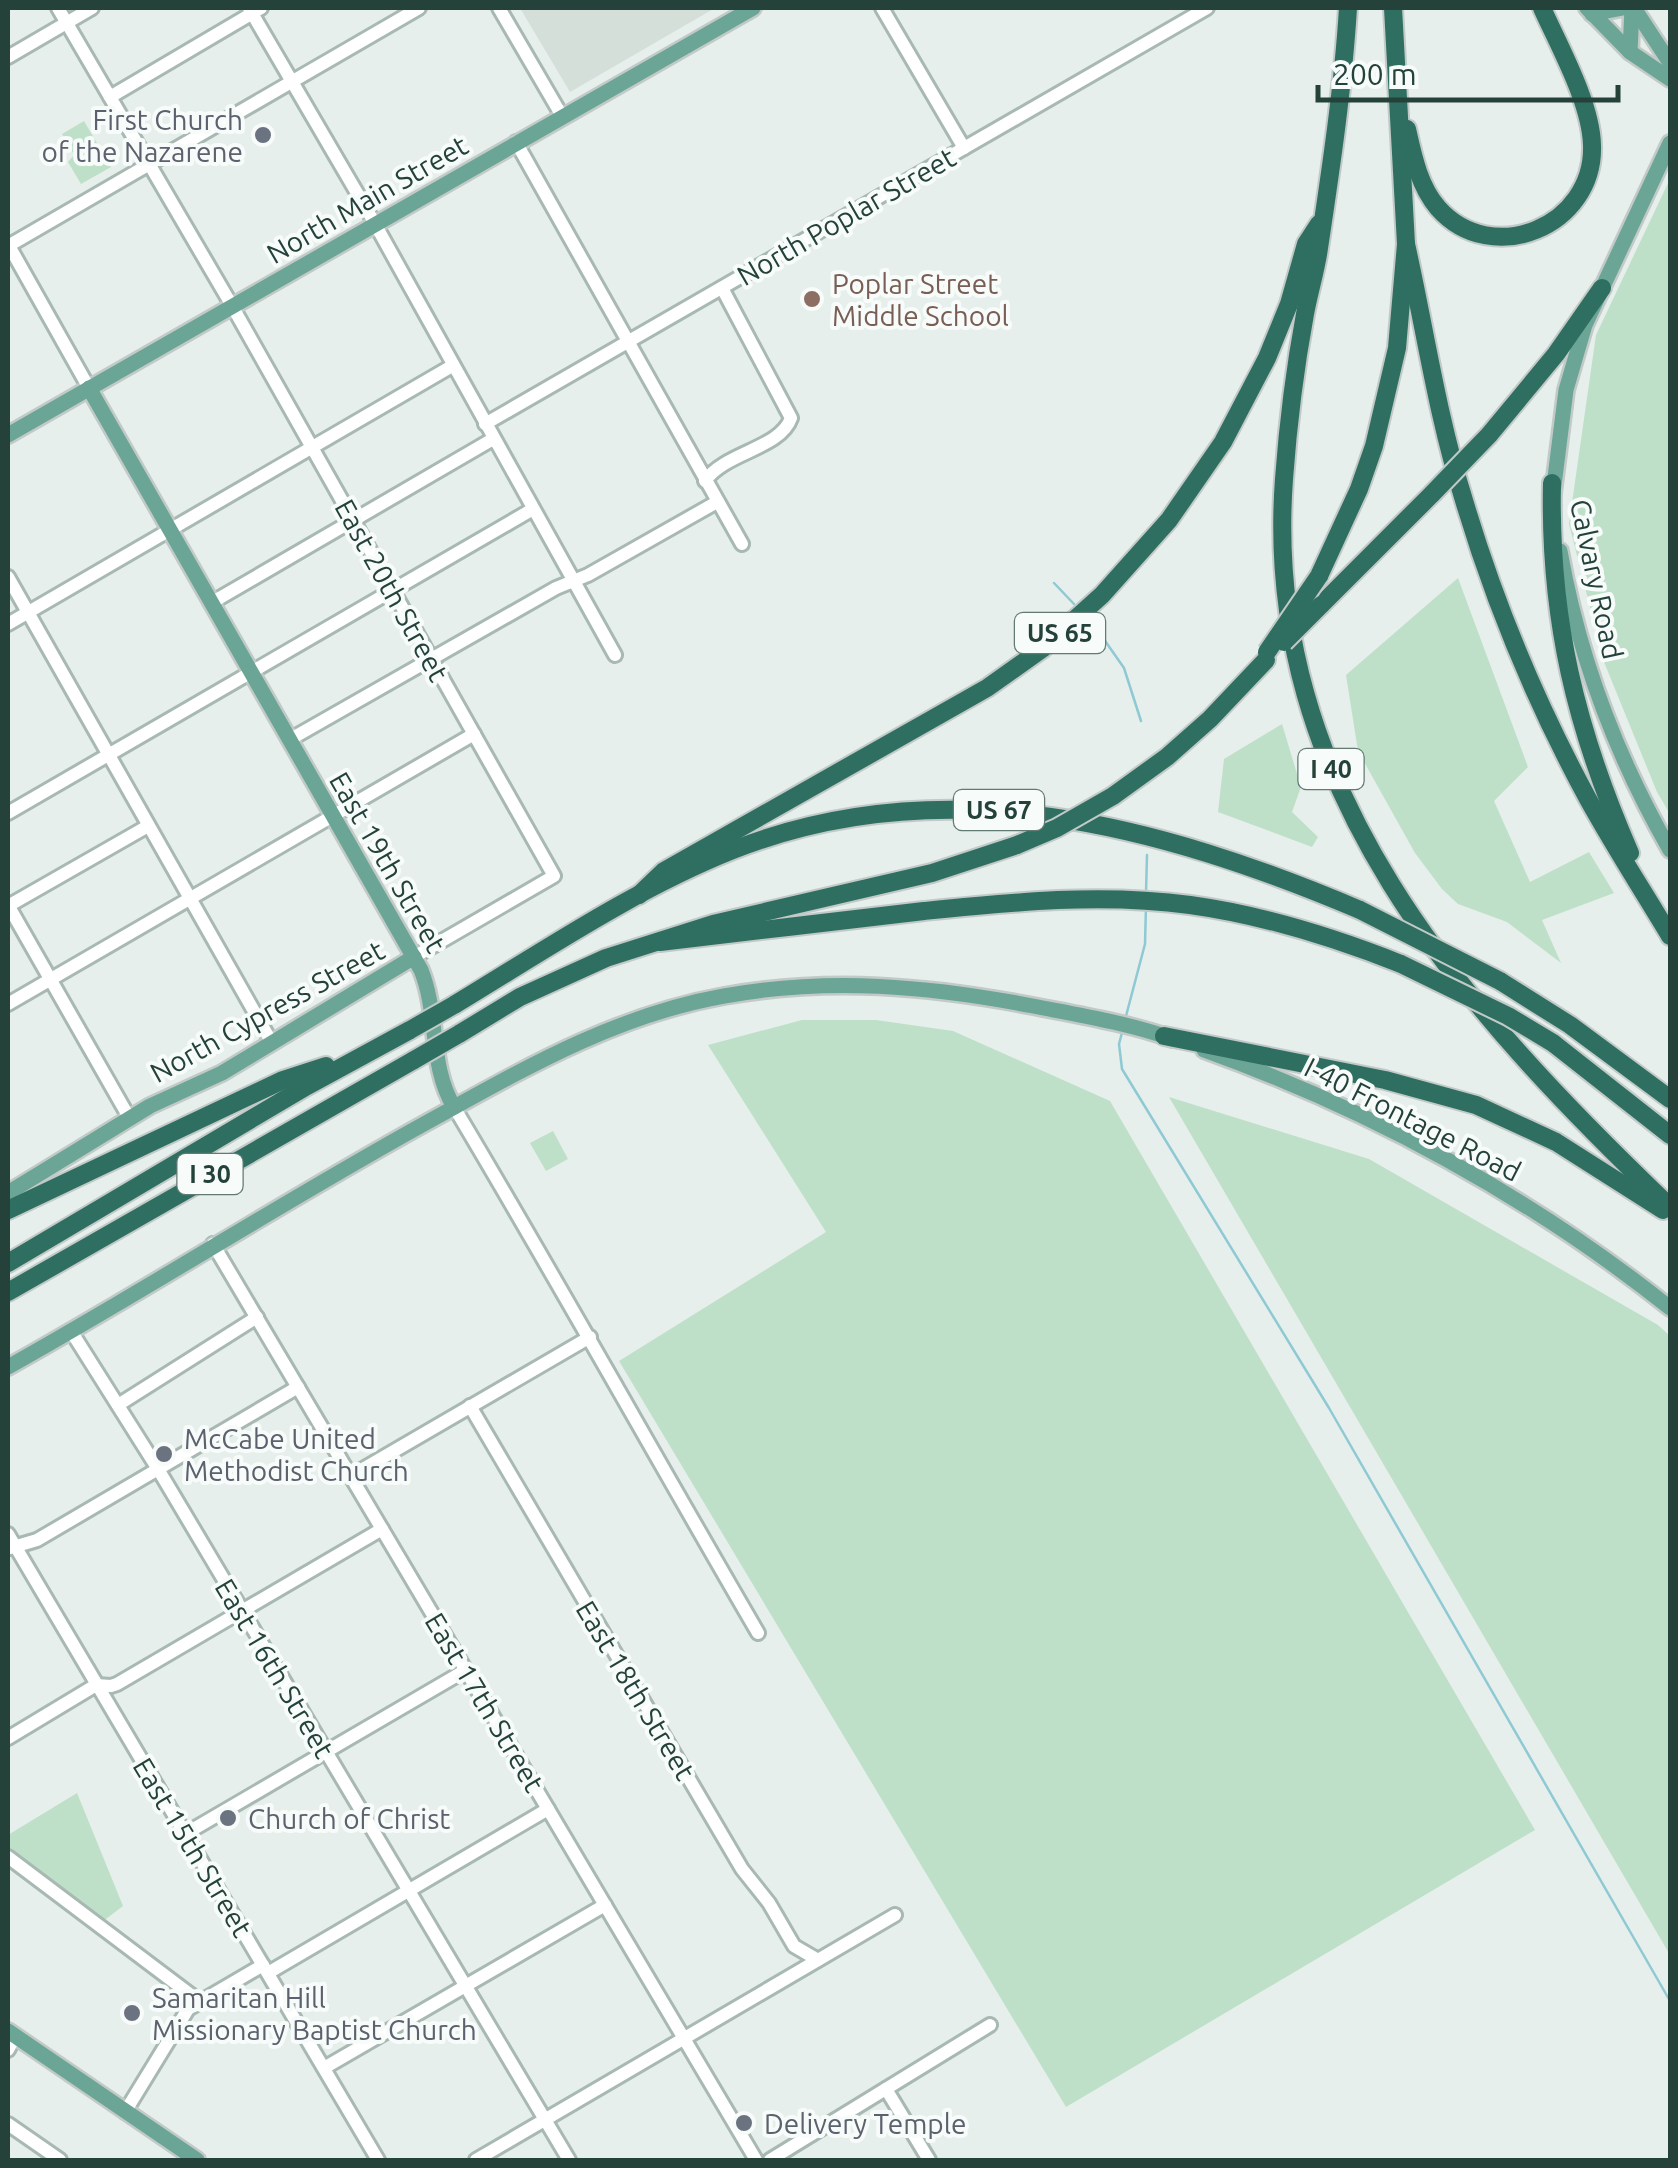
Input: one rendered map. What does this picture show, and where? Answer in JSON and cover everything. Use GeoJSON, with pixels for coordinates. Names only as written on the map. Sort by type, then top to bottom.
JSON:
{"type":"FeatureCollection","features":[{"type":"Feature","properties":{"kind":"highway","name":"I 40"},"geometry":{"type":"LineString","coordinates":[[1348,8],[1340,105],[1300,346],[1283,484],[1283,557],[1294,650],[1318,735],[1346,805],[1381,870],[1421,930],[1513,1045],[1670,1211]]}},
{"type":"Feature","properties":{"kind":"highway"},"geometry":{"type":"LineString","coordinates":[[1262,661],[1319,576],[1359,489],[1382,418],[1397,348],[1406,244],[1393,8]]}},
{"type":"Feature","properties":{"kind":"highway"},"geometry":{"type":"LineString","coordinates":[[1398,88],[1418,172],[1429,195],[1446,216],[1469,230],[1496,237],[1525,235],[1549,225],[1566,211],[1582,189],[1590,171],[1592,147],[1588,119],[1542,8]]}},
{"type":"Feature","properties":{"kind":"highway","name":"US 65"},"geometry":{"type":"LineString","coordinates":[[639,895],[664,871],[987,688],[1042,649],[1102,595],[1169,520],[1223,442],[1267,358],[1290,304],[1306,244],[1322,219]]}},
{"type":"Feature","properties":{"kind":"highway"},"geometry":{"type":"LineString","coordinates":[[1406,244],[1448,447],[1491,583],[1528,678],[1568,761],[1670,936]]}},
{"type":"Feature","properties":{"kind":"highway"},"geometry":{"type":"LineString","coordinates":[[660,942],[713,924],[932,873],[1057,828],[1113,796],[1167,757],[1210,719],[1262,661],[1489,435],[1556,354],[1602,288]]}},
{"type":"Feature","properties":{"kind":"highway"},"geometry":{"type":"LineString","coordinates":[[1552,483],[1554,588],[1566,661],[1600,780],[1659,918]]}},
{"type":"Feature","properties":{"kind":"highway","name":"US 67"},"geometry":{"type":"LineString","coordinates":[[639,895],[733,850],[799,829],[872,813],[966,808],[1038,814],[1167,842],[1278,877],[1360,910],[1500,981],[1570,1025],[1670,1098]]}},
{"type":"Feature","properties":{"kind":"highway","name":"I 30"},"geometry":{"type":"LineString","coordinates":[[8,1263],[639,895]]}},
{"type":"Feature","properties":{"kind":"highway"},"geometry":{"type":"LineString","coordinates":[[660,942],[1020,901],[1101,898],[1187,905],[1298,928],[1402,964],[1508,1016],[1553,1043],[1670,1135]]}},
{"type":"Feature","properties":{"kind":"highway","name":"I 30"},"geometry":{"type":"LineString","coordinates":[[8,1292],[520,996],[581,967],[660,942]]}},
{"type":"Feature","properties":{"kind":"highway"},"geometry":{"type":"LineString","coordinates":[[1164,1036],[1385,1080],[1476,1105],[1556,1142],[1670,1211]]}},
{"type":"Feature","properties":{"kind":"highway"},"geometry":{"type":"LineString","coordinates":[[8,1210],[284,1080],[374,1050]]}},
{"type":"Feature","properties":{"kind":"main road","name":"North Main Street"},"geometry":{"type":"LineString","coordinates":[[8,435],[753,8]]}},
{"type":"Feature","properties":{"kind":"main road"},"geometry":{"type":"LineString","coordinates":[[1590,11],[1623,8]]}},
{"type":"Feature","properties":{"kind":"main road"},"geometry":{"type":"LineString","coordinates":[[1630,52],[1633,8]]}},
{"type":"Feature","properties":{"kind":"main road"},"geometry":{"type":"LineString","coordinates":[[1633,8],[1670,63]]}},
{"type":"Feature","properties":{"kind":"main road"},"geometry":{"type":"LineString","coordinates":[[1590,11],[1630,52],[1670,79]]}},
{"type":"Feature","properties":{"kind":"main road","name":"Calvary Road"},"geometry":{"type":"LineString","coordinates":[[1669,148],[1585,324],[1566,390],[1552,483],[1560,552],[1588,668],[1624,764],[1670,850]]}},
{"type":"Feature","properties":{"kind":"main road","name":"East 19th Street"},"geometry":{"type":"LineString","coordinates":[[89,388],[414,957],[428,993],[442,1080],[454,1107]]}},
{"type":"Feature","properties":{"kind":"main road","name":"North Cypress Street"},"geometry":{"type":"LineString","coordinates":[[8,1193],[130,1119],[272,1044],[414,957]]}},
{"type":"Feature","properties":{"kind":"main road","name":"I-40 Frontage Road"},"geometry":{"type":"LineString","coordinates":[[8,1367],[213,1244],[454,1107],[606,1029],[678,1006],[763,990],[856,984],[974,994],[1108,1022],[1164,1036],[1330,1100],[1441,1156],[1578,1240],[1670,1308]]}},
{"type":"Feature","properties":{"kind":"main road"},"geometry":{"type":"LineString","coordinates":[[10,2039],[197,2160]]}},
{"type":"Feature","properties":{"kind":"street","name":"East 20th Street"},"geometry":{"type":"LineString","coordinates":[[58,8],[231,304],[554,876]]}},
{"type":"Feature","properties":{"kind":"street"},"geometry":{"type":"LineString","coordinates":[[8,57],[92,8]]}},
{"type":"Feature","properties":{"kind":"street"},"geometry":{"type":"LineString","coordinates":[[89,388],[8,245],[419,8]]}},
{"type":"Feature","properties":{"kind":"street"},"geometry":{"type":"LineString","coordinates":[[499,8],[562,116]]}},
{"type":"Feature","properties":{"kind":"street"},"geometry":{"type":"LineString","coordinates":[[882,8],[964,148]]}},
{"type":"Feature","properties":{"kind":"street","name":"North Poplar Street"},"geometry":{"type":"LineString","coordinates":[[485,424],[1208,8]]}},
{"type":"Feature","properties":{"kind":"street"},"geometry":{"type":"LineString","coordinates":[[110,96],[254,9],[291,82],[374,222],[615,655]]}},
{"type":"Feature","properties":{"kind":"street"},"geometry":{"type":"LineString","coordinates":[[516,142],[742,544]]}},
{"type":"Feature","properties":{"kind":"street"},"geometry":{"type":"LineString","coordinates":[[705,480],[716,467],[785,430],[791,418],[722,288]]}},
{"type":"Feature","properties":{"kind":"street"},"geometry":{"type":"LineString","coordinates":[[8,624],[452,366]]}},
{"type":"Feature","properties":{"kind":"street"},"geometry":{"type":"LineString","coordinates":[[210,603],[493,439]]}},
{"type":"Feature","properties":{"kind":"street"},"geometry":{"type":"LineString","coordinates":[[289,740],[717,502]]}},
{"type":"Feature","properties":{"kind":"street"},"geometry":{"type":"LineString","coordinates":[[8,813],[533,509]]}},
{"type":"Feature","properties":{"kind":"street"},"geometry":{"type":"LineString","coordinates":[[8,578],[272,1044]]}},
{"type":"Feature","properties":{"kind":"street"},"geometry":{"type":"LineString","coordinates":[[8,1004],[474,734]]}},
{"type":"Feature","properties":{"kind":"street"},"geometry":{"type":"LineString","coordinates":[[130,1119],[8,906],[148,826]]}},
{"type":"Feature","properties":{"kind":"street","name":"North Cypress Street"},"geometry":{"type":"LineString","coordinates":[[414,957],[554,876]]}},
{"type":"Feature","properties":{"kind":"street","name":"East 19th Street"},"geometry":{"type":"LineString","coordinates":[[454,1107],[590,1336],[627,1409],[758,1634]]}},
{"type":"Feature","properties":{"kind":"street","name":"East 17th Street"},"geometry":{"type":"LineString","coordinates":[[213,1244],[756,2160]]}},
{"type":"Feature","properties":{"kind":"street"},"geometry":{"type":"LineString","coordinates":[[118,1405],[257,1317]]}},
{"type":"Feature","properties":{"kind":"street","name":"East 16th Street"},"geometry":{"type":"LineString","coordinates":[[71,1330],[569,2160]]}},
{"type":"Feature","properties":{"kind":"street"},"geometry":{"type":"LineString","coordinates":[[351,1476],[590,1336]]}},
{"type":"Feature","properties":{"kind":"street"},"geometry":{"type":"LineString","coordinates":[[12,1548],[37,1540],[298,1387]]}},
{"type":"Feature","properties":{"kind":"street","name":"East 18th Street"},"geometry":{"type":"LineString","coordinates":[[470,1406],[742,1869],[769,1903],[794,1946],[818,1960]]}},
{"type":"Feature","properties":{"kind":"street"},"geometry":{"type":"LineString","coordinates":[[8,1738],[96,1685],[117,1684],[382,1529]]}},
{"type":"Feature","properties":{"kind":"street","name":"East 15th Street"},"geometry":{"type":"LineString","coordinates":[[8,1534],[12,1548],[378,2160]]}},
{"type":"Feature","properties":{"kind":"street"},"geometry":{"type":"LineString","coordinates":[[185,1834],[466,1670]]}},
{"type":"Feature","properties":{"kind":"street"},"geometry":{"type":"LineString","coordinates":[[125,2112],[188,2009],[407,1892],[548,1809]]}},
{"type":"Feature","properties":{"kind":"street"},"geometry":{"type":"LineString","coordinates":[[8,1857],[191,1995],[196,2004]]}},
{"type":"Feature","properties":{"kind":"street"},"geometry":{"type":"LineString","coordinates":[[324,2068],[605,1905]]}},
{"type":"Feature","properties":{"kind":"street"},"geometry":{"type":"LineString","coordinates":[[476,2160],[895,1915]]}},
{"type":"Feature","properties":{"kind":"street"},"geometry":{"type":"LineString","coordinates":[[770,2160],[990,2025]]}},
{"type":"Feature","properties":{"kind":"street"},"geometry":{"type":"LineString","coordinates":[[886,2089],[929,2160]]}},
{"type":"Feature","properties":{"kind":"street"},"geometry":{"type":"LineString","coordinates":[[8,2124],[60,2160]]}},
{"type":"Feature","properties":{"kind":"shaded area"},"geometry":{"type":"Polygon","coordinates":[[[520,8],[715,8],[570,92],[520,8]]]}},
{"type":"Feature","properties":{"kind":"green space"},"geometry":{"type":"Polygon","coordinates":[[[84,121],[111,167],[81,184],[68,162],[74,155],[62,134],[84,121]]]}},
{"type":"Feature","properties":{"kind":"green space"},"geometry":{"type":"Polygon","coordinates":[[[1670,179],[1670,814],[1657,792],[1604,662],[1569,524],[1596,335],[1670,179]]]}},
{"type":"Feature","properties":{"kind":"green space"},"geometry":{"type":"Polygon","coordinates":[[[1458,578],[1528,767],[1494,801],[1530,882],[1589,852],[1614,893],[1542,920],[1561,963],[1507,922],[1458,904],[1442,889],[1415,853],[1358,751],[1346,675],[1458,578]]]}},
{"type":"Feature","properties":{"kind":"green space"},"geometry":{"type":"Polygon","coordinates":[[[1282,724],[1301,787],[1292,812],[1318,837],[1312,847],[1218,812],[1224,759],[1282,724]]]}},
{"type":"Feature","properties":{"kind":"green space"},"geometry":{"type":"Polygon","coordinates":[[[802,1020],[876,1020],[953,1031],[1110,1101],[1535,1830],[1066,2107],[619,1361],[826,1232],[708,1045],[802,1020]]]}},
{"type":"Feature","properties":{"kind":"green space"},"geometry":{"type":"Polygon","coordinates":[[[1169,1097],[1369,1159],[1658,1325],[1670,1336],[1670,1955],[1169,1097]]]}},
{"type":"Feature","properties":{"kind":"green space"},"geometry":{"type":"Polygon","coordinates":[[[553,1131],[568,1159],[546,1171],[530,1143],[553,1131]]]}},
{"type":"Feature","properties":{"kind":"green space"},"geometry":{"type":"Polygon","coordinates":[[[77,1793],[123,1906],[98,1925],[8,1857],[8,1835],[77,1793]]]}},
{"type":"Feature","properties":{"kind":"waterway"},"geometry":{"type":"LineString","coordinates":[[1054,583],[1074,604]]}},
{"type":"Feature","properties":{"kind":"waterway"},"geometry":{"type":"LineString","coordinates":[[1094,625],[1124,668],[1141,721]]}},
{"type":"Feature","properties":{"kind":"waterway"},"geometry":{"type":"LineString","coordinates":[[1146,893],[1147,855]]}},
{"type":"Feature","properties":{"kind":"waterway"},"geometry":{"type":"LineString","coordinates":[[1126,1016],[1145,944],[1146,906]]}},
{"type":"Feature","properties":{"kind":"waterway"},"geometry":{"type":"LineString","coordinates":[[1123,1029],[1119,1044],[1122,1069],[1329,1408],[1670,2001]]}},
{"type":"Feature","properties":{"kind":"place","name":"First Church of the Nazarene"},"geometry":{"type":"Point","coordinates":[263,135]}},
{"type":"Feature","properties":{"kind":"place","name":"Poplar Street Middle School"},"geometry":{"type":"Point","coordinates":[812,299]}},
{"type":"Feature","properties":{"kind":"place","name":"McCabe United Methodist Church"},"geometry":{"type":"Point","coordinates":[164,1454]}},
{"type":"Feature","properties":{"kind":"place","name":"Church of Christ"},"geometry":{"type":"Point","coordinates":[228,1818]}},
{"type":"Feature","properties":{"kind":"place","name":"Samaritan Hill Missionary Baptist Church"},"geometry":{"type":"Point","coordinates":[132,2013]}},
{"type":"Feature","properties":{"kind":"place","name":"Delivery Temple"},"geometry":{"type":"Point","coordinates":[744,2123]}}]}
